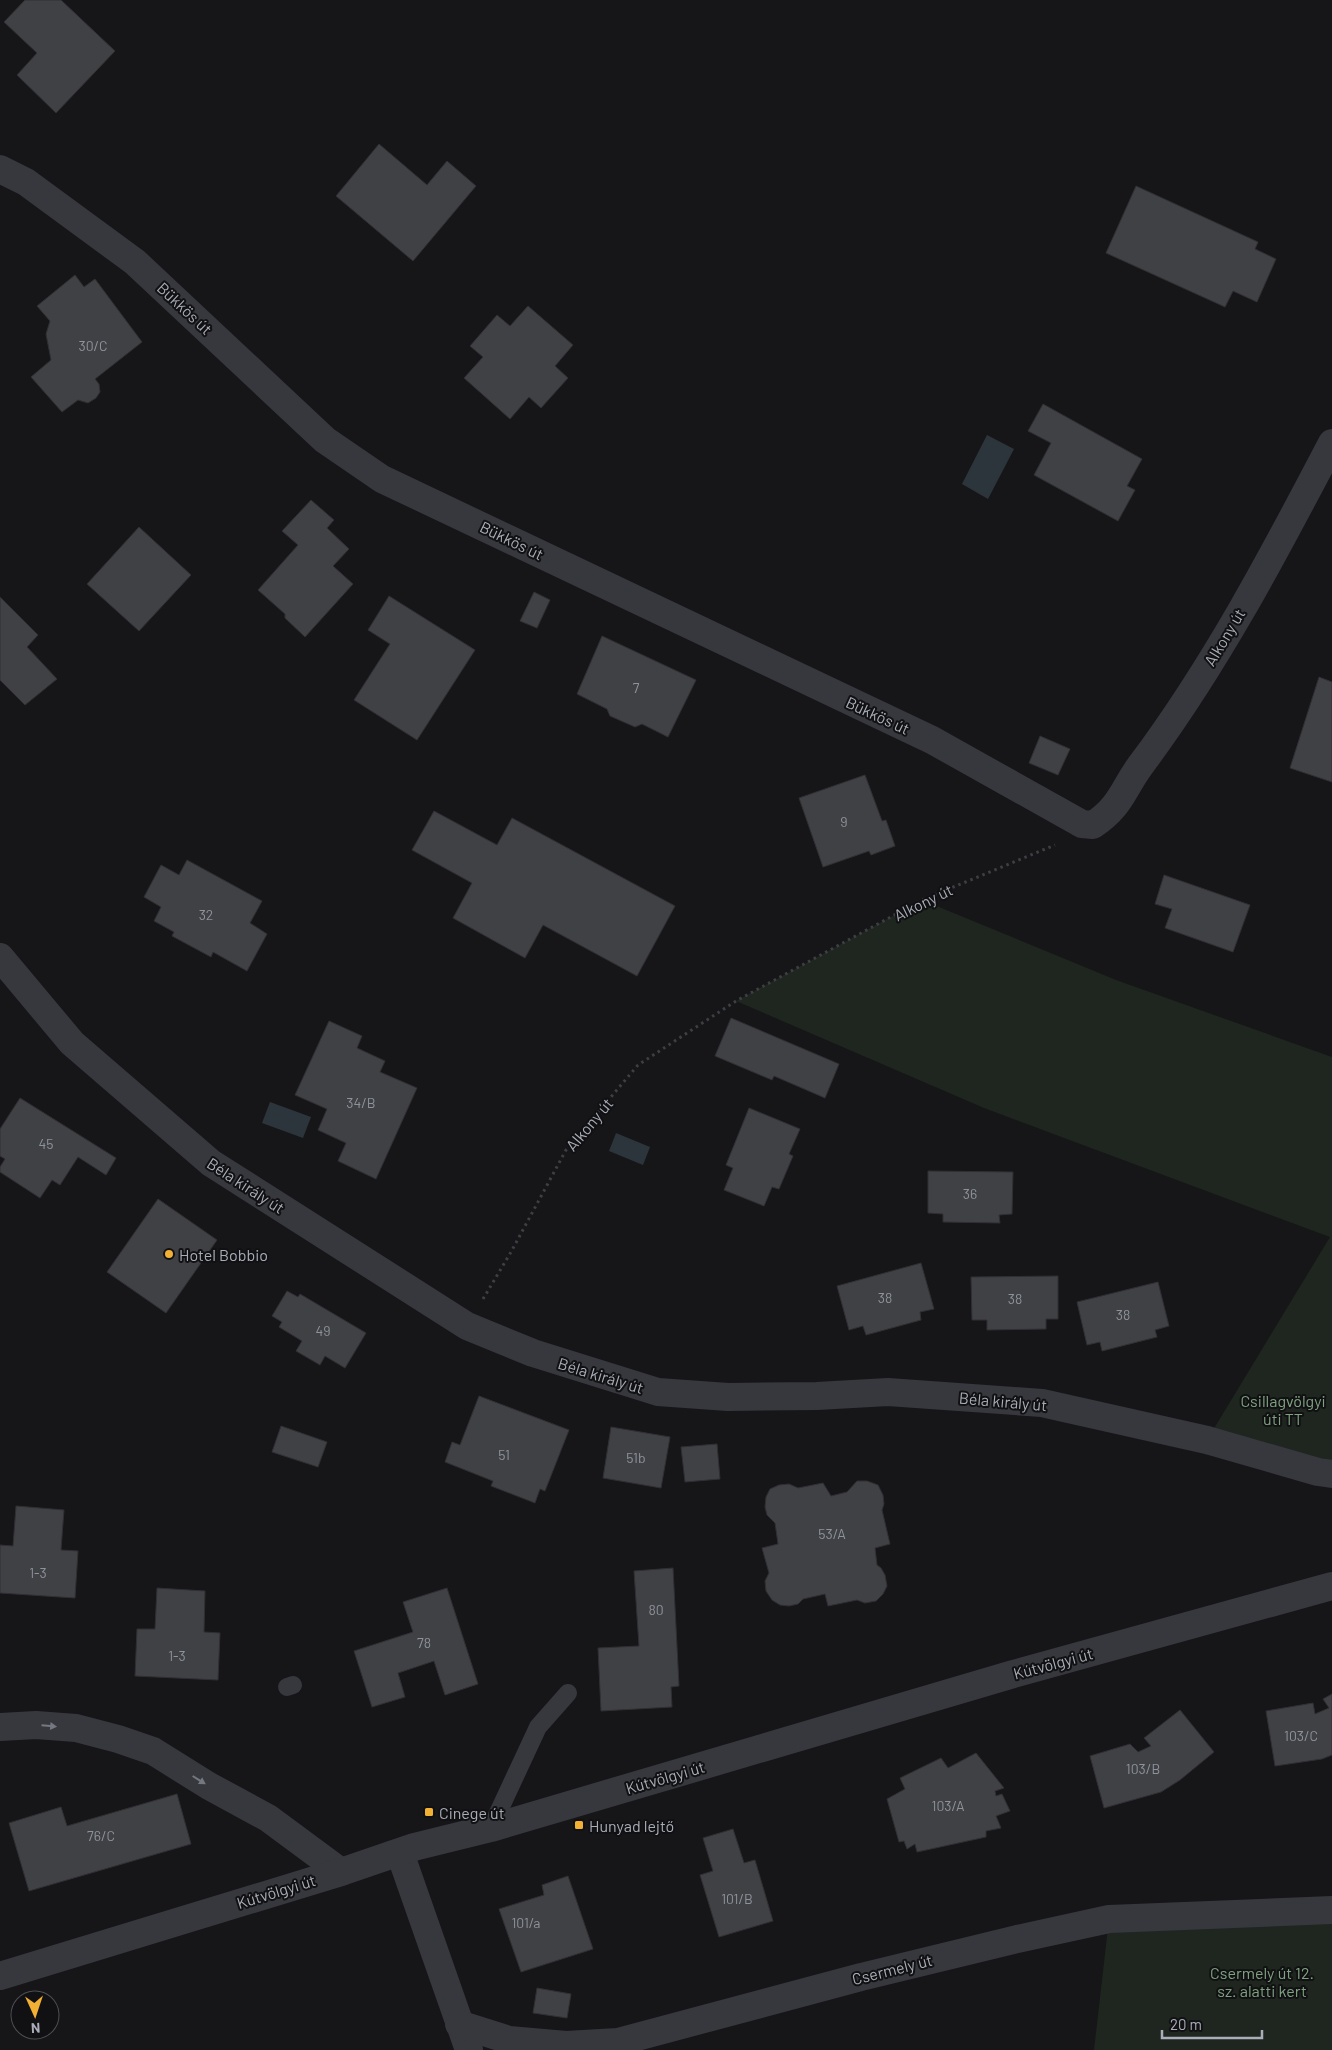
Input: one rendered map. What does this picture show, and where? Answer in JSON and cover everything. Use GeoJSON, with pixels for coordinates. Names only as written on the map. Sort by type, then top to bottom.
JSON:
{"type":"FeatureCollection","features":[{"type":"Feature","properties":{"kind":"street","name":"Bükkös út"},"geometry":{"type":"LineString","coordinates":[[0,170],[33,187],[136,262],[326,440],[382,479],[932,740],[1082,824]]}},
{"type":"Feature","properties":{"kind":"street","name":"Alkony út"},"geometry":{"type":"LineString","coordinates":[[1082,824],[1093,825],[1106,816],[1120,800],[1138,769],[1173,722],[1268,564],[1332,444]]}},
{"type":"Feature","properties":{"kind":"street","name":"Béla király út"},"geometry":{"type":"LineString","coordinates":[[0,957],[72,1043],[210,1163],[467,1326],[533,1353],[658,1392],[728,1397],[888,1392],[1042,1403],[1207,1440],[1318,1472],[1332,1474]]}},
{"type":"Feature","properties":{"kind":"street","name":"Kútvölgyi út"},"geometry":{"type":"LineString","coordinates":[[0,1976],[341,1872],[414,1847],[491,1828],[1010,1675],[1332,1586]]}},
{"type":"Feature","properties":{"kind":"street"},"geometry":{"type":"LineString","coordinates":[[0,1727],[36,1725],[76,1728],[153,1751],[209,1786],[268,1818],[341,1872]]}},
{"type":"Feature","properties":{"kind":"street"},"geometry":{"type":"LineString","coordinates":[[400,1853],[469,2050]]}},
{"type":"Feature","properties":{"kind":"street","name":"Csermely út"},"geometry":{"type":"LineString","coordinates":[[459,2024],[509,2040],[566,2045],[618,2042],[861,1977],[1018,1938],[1109,1919],[1332,1910]]}},
{"type":"Feature","properties":{"kind":"lane"},"geometry":{"type":"LineString","coordinates":[[491,1828],[538,1727],[568,1693]]}},
{"type":"Feature","properties":{"kind":"path","name":"Alkony út"},"geometry":{"type":"LineString","coordinates":[[467,1326],[511,1252],[566,1150],[638,1065],[736,1001],[922,900],[1062,842],[1082,824]]}},
{"type":"Feature","properties":{"kind":"green space","name":"Csillagvölgyi úti TT"},"geometry":{"type":"Polygon","coordinates":[[[922,900],[1116,980],[1332,1057],[1332,1474],[1207,1440],[1330,1237],[984,1108],[736,1001],[922,900]]]}},
{"type":"Feature","properties":{"kind":"green space","name":"Csermely út 12. sz. alatti kert"},"geometry":{"type":"Polygon","coordinates":[[[1332,1910],[1332,2050],[1094,2050],[1109,1919],[1332,1910]]]}},
{"type":"Feature","properties":{"kind":"shaded area"},"geometry":{"type":"Polygon","coordinates":[[[987,435],[1014,449],[988,499],[962,484],[987,435]]]}},
{"type":"Feature","properties":{"kind":"shaded area"},"geometry":{"type":"Polygon","coordinates":[[[270,1102],[311,1117],[303,1138],[262,1123],[270,1102]]]}},
{"type":"Feature","properties":{"kind":"shaded area"},"geometry":{"type":"Polygon","coordinates":[[[616,1133],[650,1147],[643,1165],[609,1151],[616,1133]]]}},
{"type":"Feature","properties":{"kind":"building"},"geometry":{"type":"Polygon","coordinates":[[[25,0],[61,0],[115,51],[56,113],[17,75],[37,53],[4,22],[25,0]]]}},
{"type":"Feature","properties":{"kind":"building"},"geometry":{"type":"Polygon","coordinates":[[[379,144],[427,185],[447,161],[476,186],[413,261],[336,196],[379,144]]]}},
{"type":"Feature","properties":{"kind":"building"},"geometry":{"type":"Polygon","coordinates":[[[1136,186],[1258,242],[1255,249],[1276,259],[1257,302],[1233,291],[1225,307],[1106,253],[1136,186]]]}},
{"type":"Feature","properties":{"kind":"building"},"geometry":{"type":"Polygon","coordinates":[[[75,275],[84,287],[95,279],[142,342],[95,379],[99,384],[100,392],[96,398],[88,403],[78,400],[62,412],[31,377],[51,360],[46,334],[50,321],[37,306],[75,275]]]}},
{"type":"Feature","properties":{"kind":"building"},"geometry":{"type":"Polygon","coordinates":[[[528,306],[573,345],[555,366],[568,378],[541,408],[529,397],[510,419],[464,378],[483,357],[470,346],[497,315],[510,326],[528,306]]]}},
{"type":"Feature","properties":{"kind":"building"},"geometry":{"type":"Polygon","coordinates":[[[1043,404],[1142,459],[1127,486],[1135,490],[1118,521],[1034,475],[1051,443],[1028,431],[1043,404]]]}},
{"type":"Feature","properties":{"kind":"building"},"geometry":{"type":"Polygon","coordinates":[[[311,500],[334,520],[327,528],[349,549],[333,566],[353,584],[305,637],[285,618],[285,614],[258,590],[298,545],[282,531],[311,500]]]}},
{"type":"Feature","properties":{"kind":"building"},"geometry":{"type":"Polygon","coordinates":[[[139,527],[191,575],[139,631],[87,584],[139,527]]]}},
{"type":"Feature","properties":{"kind":"building"},"geometry":{"type":"Polygon","coordinates":[[[534,592],[550,600],[537,628],[520,621],[534,592]]]}},
{"type":"Feature","properties":{"kind":"building"},"geometry":{"type":"Polygon","coordinates":[[[389,596],[475,650],[417,740],[354,700],[390,644],[368,630],[389,596]]]}},
{"type":"Feature","properties":{"kind":"building"},"geometry":{"type":"Polygon","coordinates":[[[0,597],[38,635],[27,647],[57,679],[25,705],[0,680],[0,597]]]}},
{"type":"Feature","properties":{"kind":"building"},"geometry":{"type":"Polygon","coordinates":[[[602,636],[696,680],[668,737],[642,724],[635,727],[610,716],[607,709],[577,694],[602,636]]]}},
{"type":"Feature","properties":{"kind":"building"},"geometry":{"type":"Polygon","coordinates":[[[1319,677],[1332,682],[1332,782],[1290,768],[1319,677]]]}},
{"type":"Feature","properties":{"kind":"building"},"geometry":{"type":"Polygon","coordinates":[[[1040,736],[1070,749],[1058,775],[1029,763],[1040,736]]]}},
{"type":"Feature","properties":{"kind":"building"},"geometry":{"type":"Polygon","coordinates":[[[865,775],[882,821],[886,820],[895,846],[871,855],[869,851],[823,867],[799,798],[865,775]]]}},
{"type":"Feature","properties":{"kind":"building"},"geometry":{"type":"Polygon","coordinates":[[[434,811],[497,845],[512,818],[675,906],[637,976],[543,925],[525,958],[453,918],[472,883],[412,850],[434,811]]]}},
{"type":"Feature","properties":{"kind":"building"},"geometry":{"type":"Polygon","coordinates":[[[187,860],[262,901],[250,923],[267,934],[247,971],[213,952],[211,957],[172,936],[174,932],[154,921],[161,907],[144,897],[161,865],[179,875],[187,860]]]}},
{"type":"Feature","properties":{"kind":"building"},"geometry":{"type":"Polygon","coordinates":[[[1164,875],[1250,905],[1233,952],[1165,928],[1172,909],[1155,904],[1164,875]]]}},
{"type":"Feature","properties":{"kind":"building"},"geometry":{"type":"Polygon","coordinates":[[[731,1018],[839,1064],[825,1098],[774,1076],[772,1080],[715,1056],[731,1018]]]}},
{"type":"Feature","properties":{"kind":"building"},"geometry":{"type":"Polygon","coordinates":[[[329,1021],[362,1036],[357,1048],[385,1061],[380,1072],[417,1088],[376,1179],[338,1161],[346,1143],[318,1130],[327,1109],[295,1095],[329,1021]]]}},
{"type":"Feature","properties":{"kind":"building"},"geometry":{"type":"Polygon","coordinates":[[[20,1098],[116,1158],[106,1175],[78,1157],[60,1185],[52,1180],[40,1198],[0,1172],[0,1167],[5,1159],[0,1156],[0,1129],[20,1098]]]}},
{"type":"Feature","properties":{"kind":"building"},"geometry":{"type":"Polygon","coordinates":[[[749,1108],[800,1129],[789,1154],[793,1156],[779,1189],[772,1187],[764,1206],[724,1190],[733,1168],[726,1165],[749,1108]]]}},
{"type":"Feature","properties":{"kind":"building"},"geometry":{"type":"Polygon","coordinates":[[[928,1171],[1013,1172],[1012,1214],[999,1215],[1000,1223],[943,1222],[943,1214],[928,1213],[928,1171]]]}},
{"type":"Feature","properties":{"kind":"building"},"geometry":{"type":"Polygon","coordinates":[[[158,1199],[217,1240],[166,1313],[107,1272],[158,1199]]]}},
{"type":"Feature","properties":{"kind":"building"},"geometry":{"type":"Polygon","coordinates":[[[921,1263],[934,1309],[920,1312],[921,1320],[866,1335],[863,1326],[849,1330],[837,1286],[921,1263]]]}},
{"type":"Feature","properties":{"kind":"building"},"geometry":{"type":"Polygon","coordinates":[[[1058,1276],[1058,1319],[1046,1319],[1046,1329],[987,1330],[987,1320],[972,1320],[971,1277],[1058,1276]]]}},
{"type":"Feature","properties":{"kind":"building"},"geometry":{"type":"Polygon","coordinates":[[[1158,1282],[1169,1326],[1155,1330],[1157,1337],[1102,1351],[1100,1342],[1087,1345],[1077,1302],[1158,1282]]]}},
{"type":"Feature","properties":{"kind":"building"},"geometry":{"type":"Polygon","coordinates":[[[287,1291],[298,1297],[300,1294],[366,1333],[345,1368],[325,1356],[320,1365],[296,1351],[302,1341],[279,1327],[282,1322],[272,1316],[287,1291]]]}},
{"type":"Feature","properties":{"kind":"building"},"geometry":{"type":"Polygon","coordinates":[[[479,1396],[569,1430],[545,1491],[540,1489],[535,1503],[491,1486],[493,1481],[445,1462],[452,1442],[460,1445],[479,1396]]]}},
{"type":"Feature","properties":{"kind":"building"},"geometry":{"type":"Polygon","coordinates":[[[281,1426],[327,1442],[318,1467],[272,1452],[281,1426]]]}},
{"type":"Feature","properties":{"kind":"building"},"geometry":{"type":"Polygon","coordinates":[[[611,1427],[670,1437],[661,1488],[603,1478],[611,1427]]]}},
{"type":"Feature","properties":{"kind":"building"},"geometry":{"type":"Polygon","coordinates":[[[717,1444],[720,1479],[685,1482],[681,1447],[717,1444]]]}},
{"type":"Feature","properties":{"kind":"building"},"geometry":{"type":"Polygon","coordinates":[[[857,1481],[867,1481],[878,1485],[883,1495],[884,1504],[882,1510],[890,1544],[875,1548],[877,1565],[885,1575],[887,1586],[883,1594],[876,1601],[865,1603],[857,1600],[828,1606],[825,1594],[803,1599],[798,1604],[789,1606],[780,1605],[772,1600],[766,1591],[765,1581],[769,1573],[762,1548],[778,1544],[775,1523],[767,1515],[765,1507],[766,1497],[770,1489],[779,1485],[789,1484],[798,1488],[823,1483],[831,1496],[847,1492],[857,1481]]]}},
{"type":"Feature","properties":{"kind":"building"},"geometry":{"type":"Polygon","coordinates":[[[16,1506],[64,1510],[61,1550],[78,1551],[75,1598],[0,1593],[0,1545],[13,1546],[16,1506]]]}},
{"type":"Feature","properties":{"kind":"building"},"geometry":{"type":"Polygon","coordinates":[[[673,1568],[679,1686],[671,1687],[672,1707],[601,1711],[598,1648],[639,1646],[634,1571],[673,1568]]]}},
{"type":"Feature","properties":{"kind":"building"},"geometry":{"type":"Polygon","coordinates":[[[157,1588],[205,1591],[204,1632],[220,1633],[218,1680],[135,1676],[137,1629],[155,1629],[157,1588]]]}},
{"type":"Feature","properties":{"kind":"building"},"geometry":{"type":"Polygon","coordinates":[[[447,1588],[478,1684],[445,1695],[434,1661],[398,1673],[405,1697],[372,1707],[354,1651],[413,1632],[403,1602],[447,1588]]]}},
{"type":"Feature","properties":{"kind":"building"},"geometry":{"type":"Polygon","coordinates":[[[1332,1694],[1332,1755],[1322,1759],[1275,1766],[1266,1711],[1313,1703],[1315,1714],[1329,1708],[1323,1699],[1332,1694]]]}},
{"type":"Feature","properties":{"kind":"building"},"geometry":{"type":"Polygon","coordinates":[[[1180,1710],[1214,1752],[1180,1780],[1161,1792],[1104,1808],[1090,1756],[1130,1744],[1138,1752],[1151,1746],[1144,1738],[1180,1710]]]}},
{"type":"Feature","properties":{"kind":"building"},"geometry":{"type":"Polygon","coordinates":[[[976,1753],[1004,1788],[995,1791],[996,1796],[1002,1794],[1010,1811],[996,1816],[1001,1828],[986,1831],[986,1837],[917,1852],[915,1844],[907,1849],[904,1841],[899,1842],[887,1799],[905,1789],[900,1778],[941,1758],[948,1768],[976,1753]]]}},
{"type":"Feature","properties":{"kind":"building"},"geometry":{"type":"Polygon","coordinates":[[[177,1794],[191,1844],[29,1891],[9,1823],[61,1807],[67,1826],[177,1794]]]}},
{"type":"Feature","properties":{"kind":"building"},"geometry":{"type":"Polygon","coordinates":[[[733,1829],[744,1863],[755,1860],[773,1921],[719,1937],[700,1875],[713,1871],[703,1838],[733,1829]]]}},
{"type":"Feature","properties":{"kind":"building"},"geometry":{"type":"Polygon","coordinates":[[[568,1876],[593,1949],[521,1972],[499,1909],[544,1895],[542,1885],[568,1876]]]}},
{"type":"Feature","properties":{"kind":"building"},"geometry":{"type":"Polygon","coordinates":[[[537,1988],[571,1994],[567,2018],[533,2013],[537,1988]]]}},
{"type":"Feature","properties":{"kind":"place","name":"Hotel Bobbio"},"geometry":{"type":"Point","coordinates":[169,1254]}},
{"type":"Feature","properties":{"kind":"place","name":"Cinege út"},"geometry":{"type":"Point","coordinates":[429,1812]}},
{"type":"Feature","properties":{"kind":"place","name":"Hunyad lejtő"},"geometry":{"type":"Point","coordinates":[579,1825]}}]}
